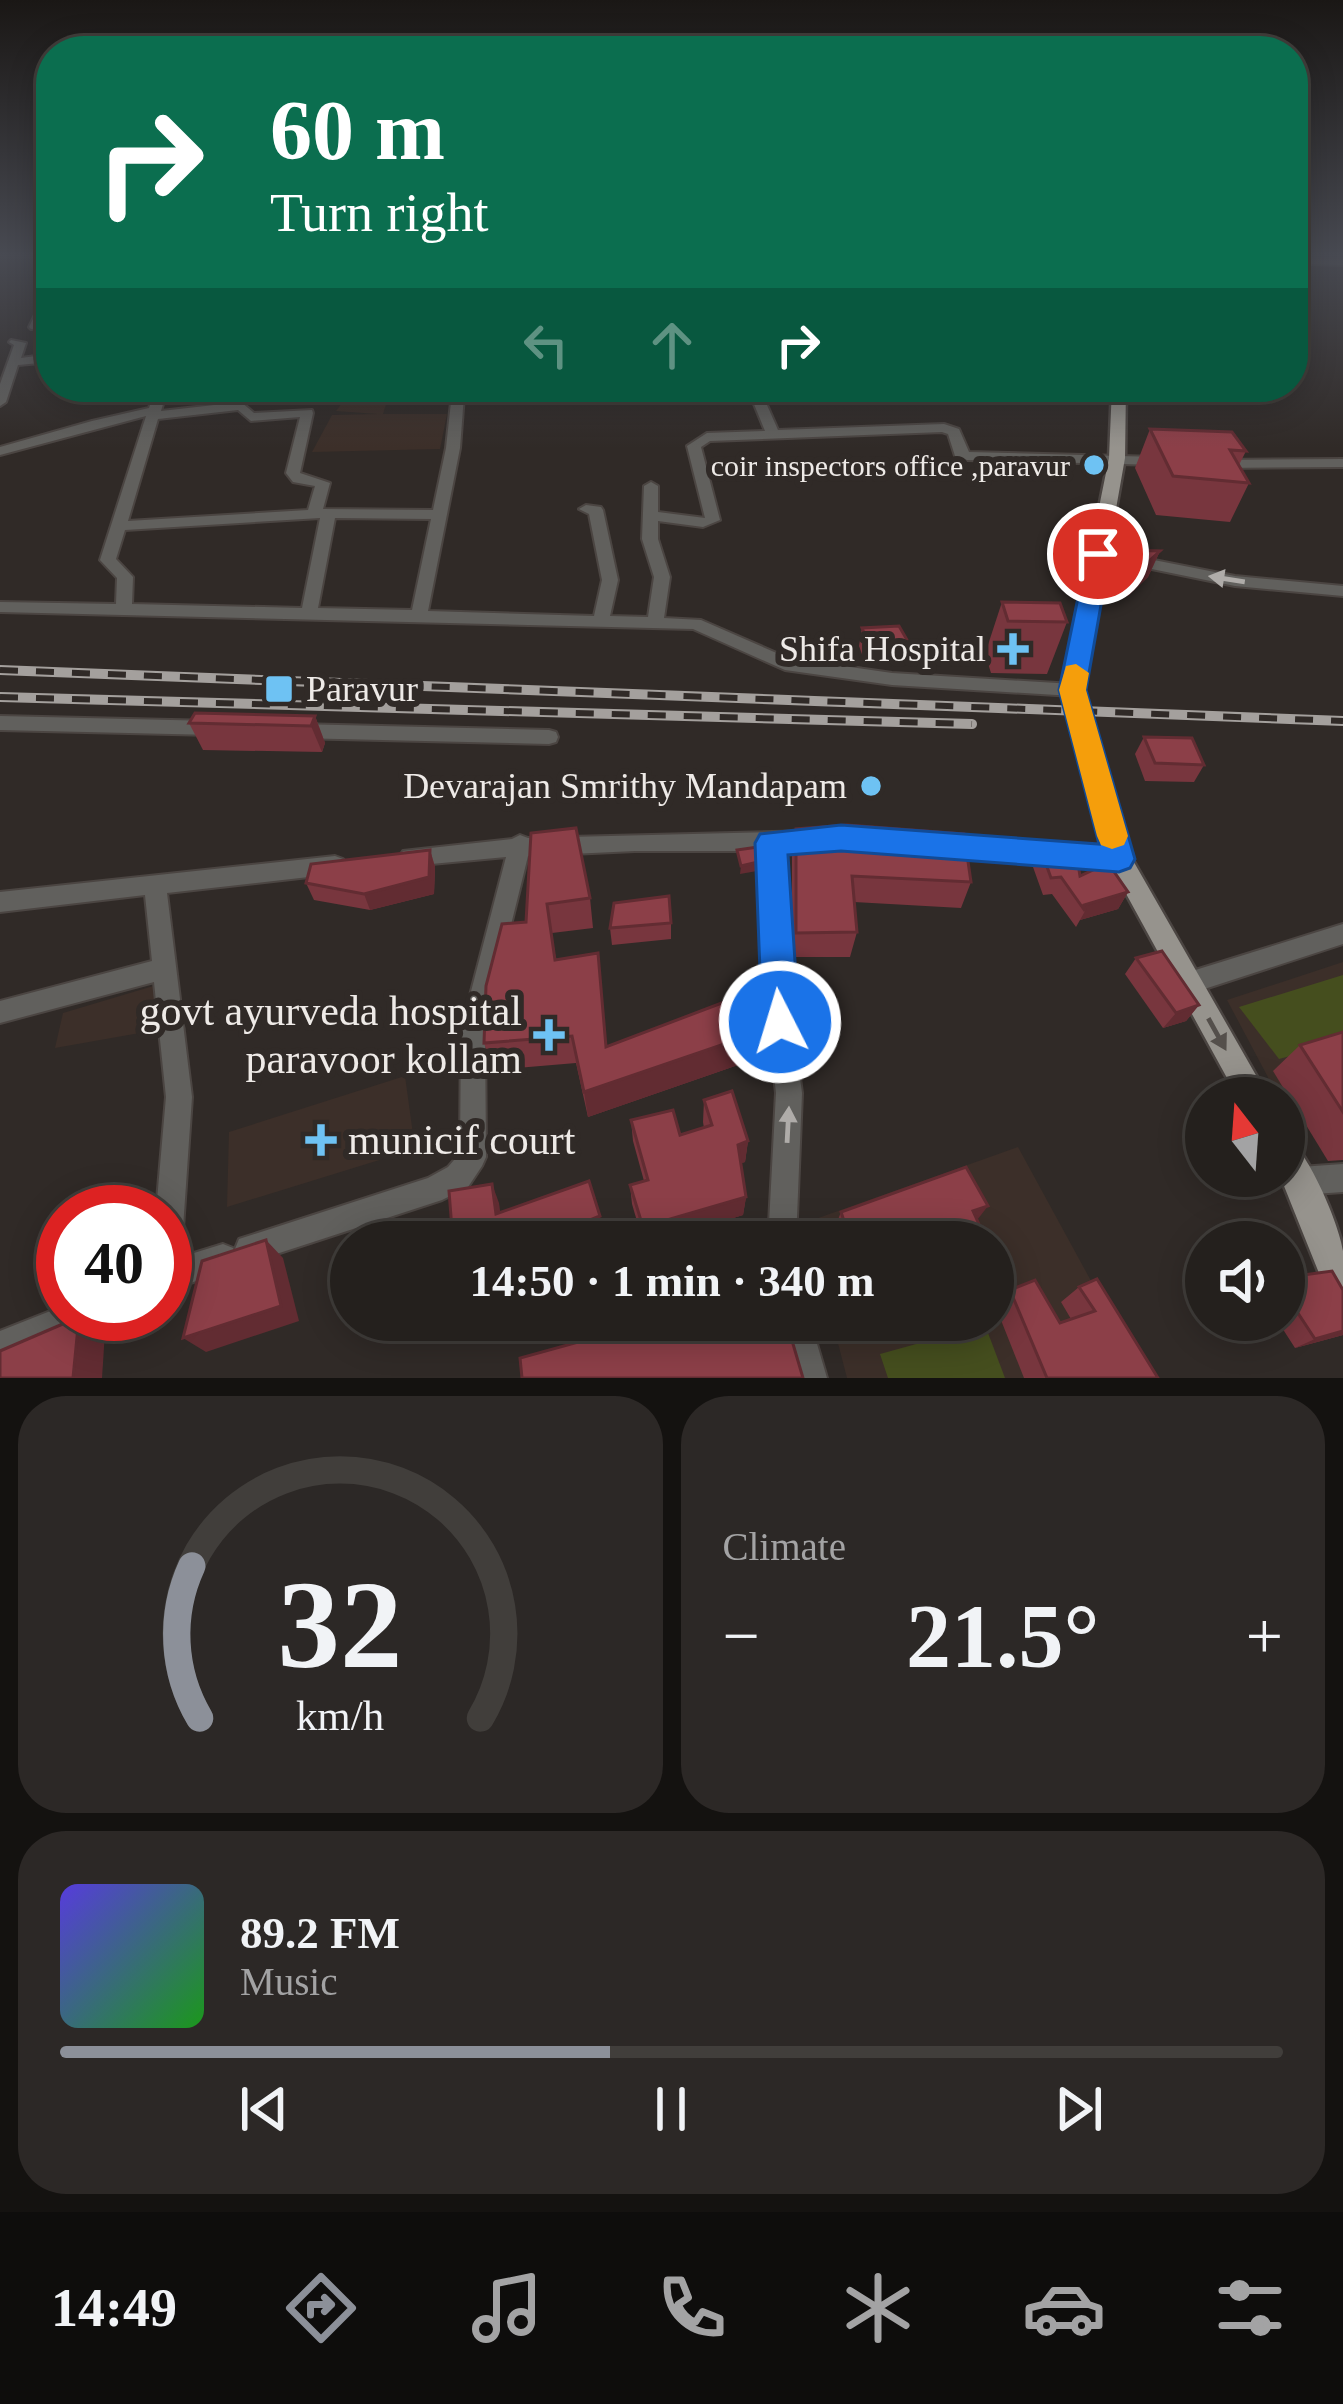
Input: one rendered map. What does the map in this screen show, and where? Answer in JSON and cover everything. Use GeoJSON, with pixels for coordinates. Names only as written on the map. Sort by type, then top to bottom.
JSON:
{"type":"FeatureCollection","features":[{"type":"Feature","properties":{"kind":"main road"},"geometry":{"type":"LineString","coordinates":[[1119,402],[1117,458],[1073,690],[1119,859],[1242,1077]]}},
{"type":"Feature","properties":{"kind":"main road"},"geometry":{"type":"LineString","coordinates":[[1304,1197],[1343,1292]]}},
{"type":"Feature","properties":{"kind":"street"},"geometry":{"type":"LineString","coordinates":[[8,344],[36,323]]}},
{"type":"Feature","properties":{"kind":"street"},"geometry":{"type":"LineString","coordinates":[[0,403],[20,343],[8,344]]}},
{"type":"Feature","properties":{"kind":"street"},"geometry":{"type":"LineString","coordinates":[[17,362],[36,360]]}},
{"type":"Feature","properties":{"kind":"street"},"geometry":{"type":"LineString","coordinates":[[124,608],[125,577],[108,560],[158,402]]}},
{"type":"Feature","properties":{"kind":"street"},"geometry":{"type":"LineString","coordinates":[[419,616],[453,448],[454,402]]}},
{"type":"Feature","properties":{"kind":"street"},"geometry":{"type":"LineString","coordinates":[[759,402],[773,435]]}},
{"type":"Feature","properties":{"kind":"street"},"geometry":{"type":"LineString","coordinates":[[0,451],[78,432],[106,419],[241,406],[251,417],[307,413],[293,473],[298,479],[323,483],[309,613]]}},
{"type":"Feature","properties":{"kind":"street"},"geometry":{"type":"LineString","coordinates":[[652,516],[703,523],[713,520],[694,446],[697,440],[944,428],[954,432],[961,453],[967,456],[1174,462]]}},
{"type":"Feature","properties":{"kind":"street"},"geometry":{"type":"LineString","coordinates":[[1193,463],[1343,463]]}},
{"type":"Feature","properties":{"kind":"street"},"geometry":{"type":"LineString","coordinates":[[651,486],[650,539],[662,577],[655,624]]}},
{"type":"Feature","properties":{"kind":"street"},"geometry":{"type":"LineString","coordinates":[[586,509],[596,511],[610,580],[601,621]]}},
{"type":"Feature","properties":{"kind":"street"},"geometry":{"type":"LineString","coordinates":[[119,526],[321,514],[440,515]]}},
{"type":"Feature","properties":{"kind":"street"},"geometry":{"type":"LineString","coordinates":[[1098,554],[1235,581],[1343,591]]}},
{"type":"Feature","properties":{"kind":"street"},"geometry":{"type":"LineString","coordinates":[[0,607],[695,624],[785,664],[892,679],[1073,690]]}},
{"type":"Feature","properties":{"kind":"street"},"geometry":{"type":"LineString","coordinates":[[0,723],[226,729]]}},
{"type":"Feature","properties":{"kind":"street"},"geometry":{"type":"LineString","coordinates":[[272,730],[549,737]]}},
{"type":"Feature","properties":{"kind":"street"},"geometry":{"type":"LineString","coordinates":[[0,902],[520,844],[542,849],[613,841],[771,843],[841,838]]}},
{"type":"Feature","properties":{"kind":"street"},"geometry":{"type":"LineString","coordinates":[[771,843],[776,987],[789,1093],[783,1221]]}},
{"type":"Feature","properties":{"kind":"street"},"geometry":{"type":"LineString","coordinates":[[192,1267],[432,1190],[458,1177],[472,1157],[473,1030],[520,844]]}},
{"type":"Feature","properties":{"kind":"street"},"geometry":{"type":"LineString","coordinates":[[920,845],[1119,859]]}},
{"type":"Feature","properties":{"kind":"street"},"geometry":{"type":"LineString","coordinates":[[155,884],[179,1097],[172,1185]]}},
{"type":"Feature","properties":{"kind":"street"},"geometry":{"type":"LineString","coordinates":[[1189,983],[1343,934]]}},
{"type":"Feature","properties":{"kind":"street"},"geometry":{"type":"LineString","coordinates":[[0,1012],[163,969]]}},
{"type":"Feature","properties":{"kind":"street"},"geometry":{"type":"LineString","coordinates":[[1305,1170],[1343,1178]]}},
{"type":"Feature","properties":{"kind":"street"},"geometry":{"type":"LineString","coordinates":[[0,1346],[36,1332]]}},
{"type":"Feature","properties":{"kind":"street"},"geometry":{"type":"LineString","coordinates":[[801,1341],[812,1378]]}},
{"type":"Feature","properties":{"kind":"shaded area"},"geometry":{"type":"Polygon","coordinates":[[[343,402],[387,402],[383,414],[447,414],[440,449],[312,452],[332,415],[377,414],[336,411],[343,402]]]}},
{"type":"Feature","properties":{"kind":"shaded area"},"geometry":{"type":"Polygon","coordinates":[[[1343,962],[1343,1116],[1305,1128],[1305,1077],[1268,1077],[1227,1000],[1343,962]]]}},
{"type":"Feature","properties":{"kind":"shaded area"},"geometry":{"type":"Polygon","coordinates":[[[160,984],[151,1031],[55,1048],[63,1013],[160,984]]]}},
{"type":"Feature","properties":{"kind":"shaded area","name":"municif court"},"geometry":{"type":"Polygon","coordinates":[[[405,1076],[415,1149],[227,1207],[229,1132],[405,1076]]]}},
{"type":"Feature","properties":{"kind":"shaded area"},"geometry":{"type":"Polygon","coordinates":[[[1018,1147],[1144,1378],[847,1378],[837,1341],[1014,1341],[1014,1221],[810,1221],[1018,1147]]]}},
{"type":"Feature","properties":{"kind":"green space"},"geometry":{"type":"Polygon","coordinates":[[[1343,975],[1343,1042],[1279,1059],[1239,1007],[1343,975]]]}},
{"type":"Feature","properties":{"kind":"green space"},"geometry":{"type":"Polygon","coordinates":[[[927,1341],[991,1341],[1005,1378],[888,1378],[880,1354],[927,1341]]]}},
{"type":"Feature","properties":{"kind":"building"},"geometry":{"type":"Polygon","coordinates":[[[1150,429],[1232,432],[1246,451],[1230,450],[1249,483],[1173,476],[1150,429]]]}},
{"type":"Feature","properties":{"kind":"building"},"geometry":{"type":"Polygon","coordinates":[[[1119,550],[1160,551],[1140,569],[1116,567],[1119,550]]]}},
{"type":"Feature","properties":{"kind":"building"},"geometry":{"type":"Polygon","coordinates":[[[1002,602],[1060,603],[1067,622],[1008,621],[1002,602]]]}},
{"type":"Feature","properties":{"kind":"building"},"geometry":{"type":"Polygon","coordinates":[[[899,626],[910,645],[870,647],[862,628],[899,626]]]}},
{"type":"Feature","properties":{"kind":"building"},"geometry":{"type":"Polygon","coordinates":[[[195,713],[315,716],[311,726],[189,723],[195,713]]]}},
{"type":"Feature","properties":{"kind":"building"},"geometry":{"type":"Polygon","coordinates":[[[1144,737],[1192,738],[1204,765],[1155,763],[1144,737]]]}},
{"type":"Feature","properties":{"kind":"building"},"geometry":{"type":"Polygon","coordinates":[[[847,825],[964,834],[971,882],[852,876],[857,932],[796,933],[796,829],[847,825]]]}},
{"type":"Feature","properties":{"kind":"building"},"geometry":{"type":"Polygon","coordinates":[[[576,828],[590,898],[547,904],[555,960],[598,953],[606,1047],[727,1001],[742,1038],[584,1092],[572,1036],[484,1043],[486,986],[502,924],[526,922],[531,833],[576,828]]]}},
{"type":"Feature","properties":{"kind":"building"},"geometry":{"type":"Polygon","coordinates":[[[758,847],[758,862],[741,866],[737,850],[758,847]]]}},
{"type":"Feature","properties":{"kind":"building"},"geometry":{"type":"Polygon","coordinates":[[[430,850],[429,877],[364,894],[306,883],[311,864],[430,850]]]}},
{"type":"Feature","properties":{"kind":"building"},"geometry":{"type":"Polygon","coordinates":[[[1041,850],[1076,851],[1080,876],[1108,863],[1128,892],[1084,905],[1085,911],[1061,877],[1051,878],[1041,850]]]}},
{"type":"Feature","properties":{"kind":"building"},"geometry":{"type":"Polygon","coordinates":[[[669,896],[671,923],[610,928],[614,903],[669,896]]]}},
{"type":"Feature","properties":{"kind":"building"},"geometry":{"type":"Polygon","coordinates":[[[1162,951],[1199,1005],[1176,1013],[1136,958],[1162,951]]]}},
{"type":"Feature","properties":{"kind":"building"},"geometry":{"type":"Polygon","coordinates":[[[1343,1032],[1343,1112],[1300,1045],[1343,1032]]]}},
{"type":"Feature","properties":{"kind":"building"},"geometry":{"type":"Polygon","coordinates":[[[732,1091],[748,1141],[738,1145],[746,1197],[664,1221],[641,1221],[630,1185],[648,1180],[631,1120],[673,1110],[680,1135],[712,1125],[704,1100],[732,1091]]]}},
{"type":"Feature","properties":{"kind":"building"},"geometry":{"type":"Polygon","coordinates":[[[966,1167],[988,1206],[973,1211],[978,1221],[844,1221],[841,1212],[966,1167]]]}},
{"type":"Feature","properties":{"kind":"building"},"geometry":{"type":"Polygon","coordinates":[[[589,1181],[600,1216],[588,1221],[451,1221],[449,1191],[492,1184],[496,1214],[589,1181]]]}},
{"type":"Feature","properties":{"kind":"building"},"geometry":{"type":"Polygon","coordinates":[[[266,1240],[281,1306],[192,1335],[192,1302],[202,1261],[266,1240]]]}},
{"type":"Feature","properties":{"kind":"building"},"geometry":{"type":"Polygon","coordinates":[[[1332,1271],[1343,1290],[1343,1331],[1315,1339],[1305,1324],[1305,1275],[1332,1271]]]}},
{"type":"Feature","properties":{"kind":"building"},"geometry":{"type":"Polygon","coordinates":[[[1097,1279],[1158,1378],[1047,1378],[1014,1300],[1014,1288],[1035,1280],[1060,1323],[1095,1311],[1079,1287],[1097,1279]]]}},
{"type":"Feature","properties":{"kind":"building"},"geometry":{"type":"Polygon","coordinates":[[[36,1336],[36,1341],[77,1341],[73,1378],[0,1378],[0,1351],[36,1336]]]}},
{"type":"Feature","properties":{"kind":"building"},"geometry":{"type":"Polygon","coordinates":[[[582,1341],[792,1341],[803,1378],[522,1378],[520,1358],[582,1341]]]}},
{"type":"Feature","properties":{"kind":"railway"},"geometry":{"type":"LineString","coordinates":[[0,670],[1343,721]]}},
{"type":"Feature","properties":{"kind":"railway"},"geometry":{"type":"LineString","coordinates":[[0,697],[972,724]]}},
{"type":"Feature","properties":{"kind":"slow traffic"},"geometry":{"type":"LineString","coordinates":[[1076,673],[1073,690],[1112,836]]}},
{"type":"Feature","properties":{"kind":"place","name":"coir inspectors office ,paravur"},"geometry":{"type":"Point","coordinates":[1094,465]}},
{"type":"Feature","properties":{"kind":"place","name":"Shifa Hospital"},"geometry":{"type":"Point","coordinates":[1013,649]}},
{"type":"Feature","properties":{"kind":"place","name":"Paravur"},"geometry":{"type":"Point","coordinates":[279,689]}},
{"type":"Feature","properties":{"kind":"place","name":"Devarajan Smrithy Mandapam"},"geometry":{"type":"Point","coordinates":[871,786]}},
{"type":"Feature","properties":{"kind":"place","name":"govt ayurveda hospital paravoor kollam"},"geometry":{"type":"Point","coordinates":[549,1035]}},
{"type":"Feature","properties":{"kind":"place","name":"municif court"},"geometry":{"type":"Point","coordinates":[321,1140]}},
{"type":"Feature","properties":{"kind":"route"},"geometry":{"type":"LineString","coordinates":[[780,1022],[771,843],[841,838],[1119,859],[1073,690],[1098,554]]}}]}
